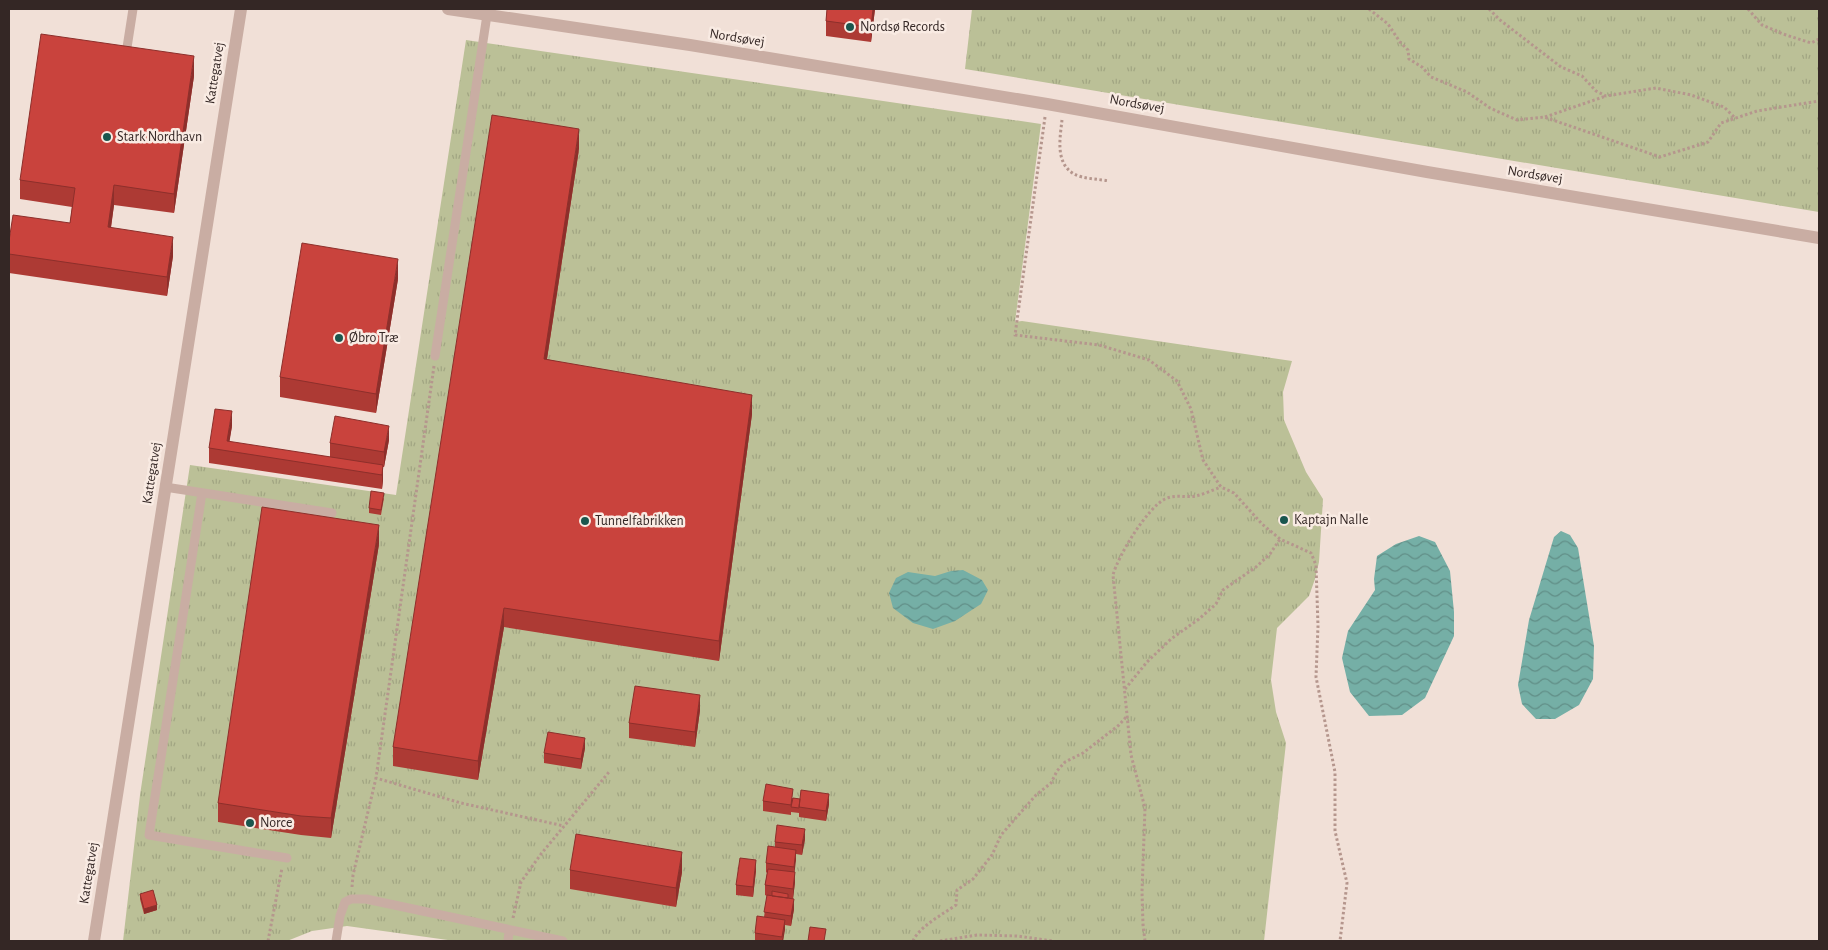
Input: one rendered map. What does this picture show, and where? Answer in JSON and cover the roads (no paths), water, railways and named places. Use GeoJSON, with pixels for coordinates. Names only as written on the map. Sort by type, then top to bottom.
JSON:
{"type":"FeatureCollection","features":[{"type":"Feature","properties":{"kind":"street","name":"Kattegatvej"},"geometry":{"type":"LineString","coordinates":[[94,941],[241,9]]}},
{"type":"Feature","properties":{"kind":"street","name":"Nordsøvej"},"geometry":{"type":"LineString","coordinates":[[448,9],[690,45],[1047,104],[1427,172],[1819,238]]}},
{"type":"Feature","properties":{"kind":"lane"},"geometry":{"type":"LineString","coordinates":[[126,54],[132,9]]}},
{"type":"Feature","properties":{"kind":"lane"},"geometry":{"type":"LineString","coordinates":[[435,356],[487,15]]}},
{"type":"Feature","properties":{"kind":"lane"},"geometry":{"type":"LineString","coordinates":[[165,487],[332,514]]}},
{"type":"Feature","properties":{"kind":"lane"},"geometry":{"type":"LineString","coordinates":[[202,493],[150,835],[285,858]]}},
{"type":"Feature","properties":{"kind":"lane"},"geometry":{"type":"LineString","coordinates":[[336,941],[340,916],[345,902],[352,899],[366,899],[562,941]]}},
{"type":"Feature","properties":{"kind":"lane"},"geometry":{"type":"LineString","coordinates":[[508,941],[510,931]]}},
{"type":"Feature","properties":{"kind":"water"},"geometry":{"type":"Polygon","coordinates":[[[1561,531],[1570,535],[1578,548],[1594,646],[1593,679],[1579,705],[1555,719],[1536,719],[1522,704],[1518,685],[1529,620],[1554,537],[1561,531]]]}},
{"type":"Feature","properties":{"kind":"water"},"geometry":{"type":"Polygon","coordinates":[[[1419,536],[1435,542],[1450,571],[1454,636],[1425,698],[1402,715],[1369,716],[1350,692],[1342,658],[1348,631],[1375,590],[1374,579],[1377,556],[1396,544],[1419,536]]]}},
{"type":"Feature","properties":{"kind":"water"},"geometry":{"type":"Polygon","coordinates":[[[963,570],[982,580],[988,590],[981,604],[955,621],[933,629],[913,623],[893,608],[889,593],[896,578],[908,572],[935,576],[951,571],[963,570]]]}},
{"type":"Feature","properties":{"kind":"place","name":"Nordsø Records"},"geometry":{"type":"Point","coordinates":[850,27]}},
{"type":"Feature","properties":{"kind":"place","name":"Stark Nordhavn"},"geometry":{"type":"Point","coordinates":[107,137]}},
{"type":"Feature","properties":{"kind":"place","name":"Øbro Træ"},"geometry":{"type":"Point","coordinates":[339,338]}},
{"type":"Feature","properties":{"kind":"place","name":"Kaptajn Nalle"},"geometry":{"type":"Point","coordinates":[1284,520]}},
{"type":"Feature","properties":{"kind":"place","name":"Tunnelfabrikken"},"geometry":{"type":"Point","coordinates":[585,521]}},
{"type":"Feature","properties":{"kind":"place","name":"Norce"},"geometry":{"type":"Point","coordinates":[250,823]}}]}
